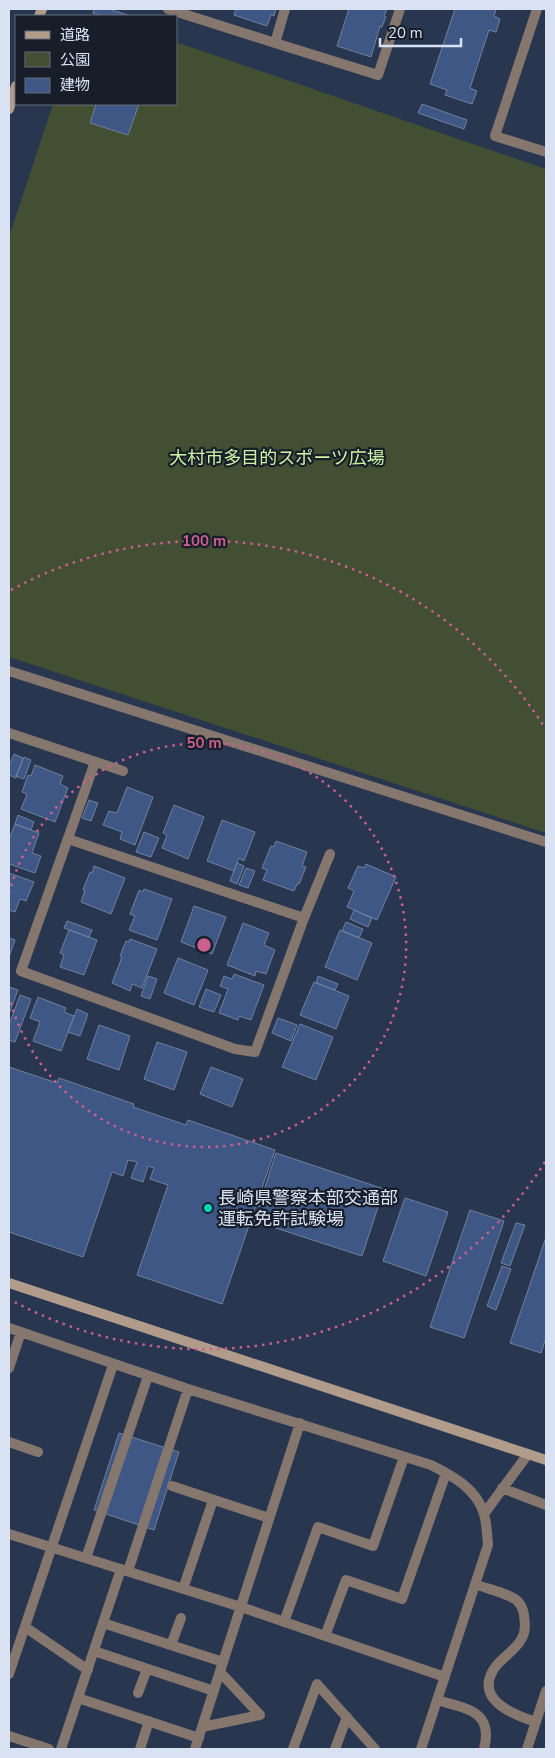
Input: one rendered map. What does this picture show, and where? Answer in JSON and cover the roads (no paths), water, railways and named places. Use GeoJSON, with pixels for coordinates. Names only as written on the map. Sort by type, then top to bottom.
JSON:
{"type":"FeatureCollection","features":[{"type":"Feature","properties":{"kind":"street"},"geometry":{"type":"LineString","coordinates":[[168,9],[378,76],[400,9]]}},
{"type":"Feature","properties":{"kind":"street"},"geometry":{"type":"LineString","coordinates":[[275,43],[285,9]]}},
{"type":"Feature","properties":{"kind":"street"},"geometry":{"type":"LineString","coordinates":[[537,9],[496,136],[546,152]]}},
{"type":"Feature","properties":{"kind":"street"},"geometry":{"type":"LineString","coordinates":[[9,109],[15,89]]}},
{"type":"Feature","properties":{"kind":"street"},"geometry":{"type":"LineString","coordinates":[[9,670],[546,842]]}},
{"type":"Feature","properties":{"kind":"street"},"geometry":{"type":"LineString","coordinates":[[9,733],[123,771]]}},
{"type":"Feature","properties":{"kind":"street"},"geometry":{"type":"LineString","coordinates":[[95,762],[21,971],[236,1049],[255,1052],[304,918],[330,854]]}},
{"type":"Feature","properties":{"kind":"street"},"geometry":{"type":"LineString","coordinates":[[68,839],[304,918]]}},
{"type":"Feature","properties":{"kind":"street"},"geometry":{"type":"LineString","coordinates":[[9,1283],[546,1460]]}},
{"type":"Feature","properties":{"kind":"street"},"geometry":{"type":"LineString","coordinates":[[9,1328],[114,1365],[431,1465],[456,1478],[474,1494],[484,1514],[488,1545],[421,1749]]}},
{"type":"Feature","properties":{"kind":"street"},"geometry":{"type":"LineString","coordinates":[[9,1368],[21,1332]]}},
{"type":"Feature","properties":{"kind":"street"},"geometry":{"type":"LineString","coordinates":[[9,1674],[114,1365]]}},
{"type":"Feature","properties":{"kind":"street"},"geometry":{"type":"LineString","coordinates":[[86,1558],[148,1376]]}},
{"type":"Feature","properties":{"kind":"street"},"geometry":{"type":"LineString","coordinates":[[61,1749],[103,1623],[124,1570],[188,1389]]}},
{"type":"Feature","properties":{"kind":"street"},"geometry":{"type":"LineString","coordinates":[[195,1749],[300,1423]]}},
{"type":"Feature","properties":{"kind":"street"},"geometry":{"type":"LineString","coordinates":[[9,1442],[38,1452]]}},
{"type":"Feature","properties":{"kind":"street"},"geometry":{"type":"LineString","coordinates":[[484,1514],[528,1454]]}},
{"type":"Feature","properties":{"kind":"street"},"geometry":{"type":"LineString","coordinates":[[284,1622],[318,1527],[373,1546],[404,1457]]}},
{"type":"Feature","properties":{"kind":"street"},"geometry":{"type":"LineString","coordinates":[[325,1636],[346,1580],[402,1599],[446,1473]]}},
{"type":"Feature","properties":{"kind":"street"},"geometry":{"type":"LineString","coordinates":[[172,1486],[269,1518]]}},
{"type":"Feature","properties":{"kind":"street"},"geometry":{"type":"LineString","coordinates":[[502,1488],[546,1505]]}},
{"type":"Feature","properties":{"kind":"street"},"geometry":{"type":"LineString","coordinates":[[184,1589],[213,1500]]}},
{"type":"Feature","properties":{"kind":"street"},"geometry":{"type":"LineString","coordinates":[[9,1534],[241,1607],[445,1676]]}},
{"type":"Feature","properties":{"kind":"street"},"geometry":{"type":"LineString","coordinates":[[475,1584],[514,1599],[521,1605],[525,1621],[523,1636],[519,1643],[496,1667],[491,1675],[489,1690],[492,1698],[504,1708],[518,1716],[536,1722]]}},
{"type":"Feature","properties":{"kind":"street"},"geometry":{"type":"LineString","coordinates":[[171,1645],[181,1618]]}},
{"type":"Feature","properties":{"kind":"street"},"geometry":{"type":"LineString","coordinates":[[103,1623],[171,1645],[222,1667],[260,1715],[202,1727]]}},
{"type":"Feature","properties":{"kind":"street"},"geometry":{"type":"LineString","coordinates":[[25,1627],[88,1670]]}},
{"type":"Feature","properties":{"kind":"street"},"geometry":{"type":"LineString","coordinates":[[94,1651],[214,1691]]}},
{"type":"Feature","properties":{"kind":"street"},"geometry":{"type":"LineString","coordinates":[[138,1692],[147,1669]]}},
{"type":"Feature","properties":{"kind":"street"},"geometry":{"type":"LineString","coordinates":[[293,1749],[317,1684],[375,1749]]}},
{"type":"Feature","properties":{"kind":"street"},"geometry":{"type":"LineString","coordinates":[[527,1749],[546,1691]]}},
{"type":"Feature","properties":{"kind":"street"},"geometry":{"type":"LineString","coordinates":[[78,1698],[199,1738]]}},
{"type":"Feature","properties":{"kind":"street"},"geometry":{"type":"LineString","coordinates":[[437,1700],[476,1712],[482,1718],[486,1734],[484,1749]]}},
{"type":"Feature","properties":{"kind":"street"},"geometry":{"type":"LineString","coordinates":[[335,1749],[347,1717]]}},
{"type":"Feature","properties":{"kind":"street"},"geometry":{"type":"LineString","coordinates":[[140,1749],[149,1721]]}},
{"type":"Feature","properties":{"kind":"street"},"geometry":{"type":"LineString","coordinates":[[9,1736],[49,1749]]}},
{"type":"Feature","properties":{"kind":"place","name":"長崎県警察本部交通部 運転免許試験場"},"geometry":{"type":"Point","coordinates":[208,1208]}},
{"type":"Feature","properties":{"kind":"park label","name":"大村市多目的スポーツ広場"},"geometry":{"type":"Point","coordinates":[277,458]}}]}
